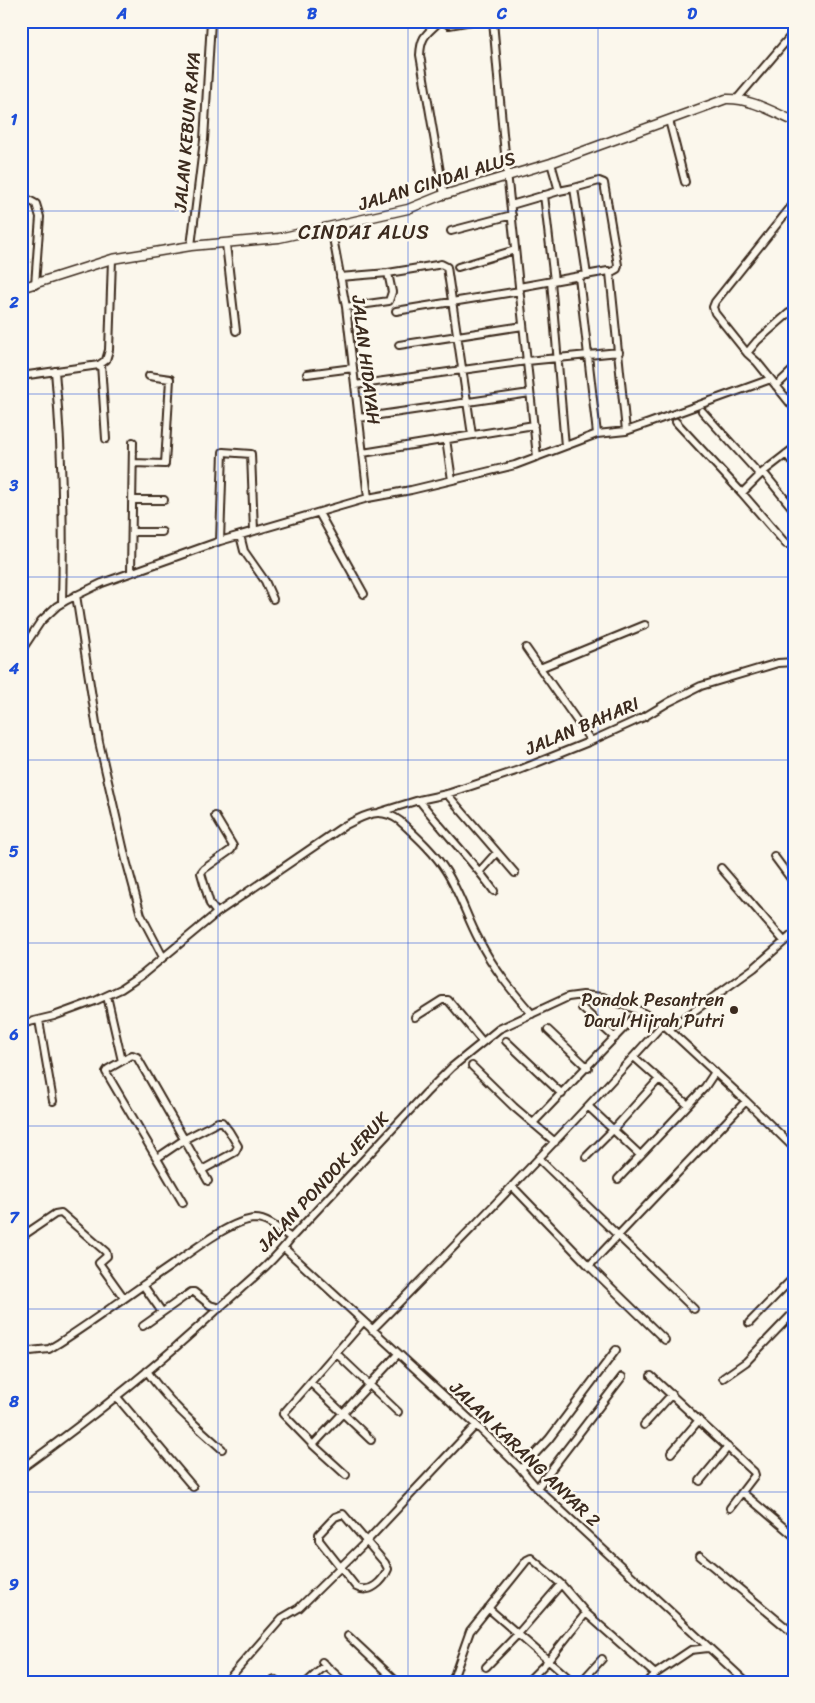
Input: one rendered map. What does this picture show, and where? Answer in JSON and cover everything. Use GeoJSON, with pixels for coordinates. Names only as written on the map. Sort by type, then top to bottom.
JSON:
{"type":"FeatureCollection","features":[{"type":"Feature","properties":{"kind":"street","name":"JALAN KEBUN RAYA"},"geometry":{"type":"LineString","coordinates":[[191,246],[204,140],[211,21]]}},
{"type":"Feature","properties":{"kind":"street"},"geometry":{"type":"LineString","coordinates":[[444,195],[420,48],[426,33],[441,21],[449,25],[472,21]]}},
{"type":"Feature","properties":{"kind":"street"},"geometry":{"type":"LineString","coordinates":[[493,21],[507,176],[537,457]]}},
{"type":"Feature","properties":{"kind":"street"},"geometry":{"type":"LineString","coordinates":[[794,32],[737,99],[794,121]]}},
{"type":"Feature","properties":{"kind":"street","name":"JALAN CINDAI ALUS"},"geometry":{"type":"LineString","coordinates":[[21,288],[112,260],[191,246],[279,238],[408,209],[444,195],[551,163],[726,99],[737,99]]}},
{"type":"Feature","properties":{"kind":"street"},"geometry":{"type":"LineString","coordinates":[[669,120],[685,182]]}},
{"type":"Feature","properties":{"kind":"street"},"geometry":{"type":"LineString","coordinates":[[551,163],[559,191]]}},
{"type":"Feature","properties":{"kind":"street"},"geometry":{"type":"LineString","coordinates":[[396,311],[452,302],[608,271],[610,273],[616,269],[618,264],[604,183],[600,181],[511,205]]}},
{"type":"Feature","properties":{"kind":"street"},"geometry":{"type":"LineString","coordinates":[[574,188],[587,276]]}},
{"type":"Feature","properties":{"kind":"street"},"geometry":{"type":"LineString","coordinates":[[544,196],[553,281],[565,446]]}},
{"type":"Feature","properties":{"kind":"street"},"geometry":{"type":"LineString","coordinates":[[21,198],[36,204],[40,217],[35,284]]}},
{"type":"Feature","properties":{"kind":"street"},"geometry":{"type":"LineString","coordinates":[[794,203],[713,307],[747,353],[757,362],[794,408]]}},
{"type":"Feature","properties":{"kind":"street"},"geometry":{"type":"LineString","coordinates":[[450,231],[512,215]]}},
{"type":"Feature","properties":{"kind":"street","name":"JALAN HIDAYAH"},"geometry":{"type":"LineString","coordinates":[[331,227],[346,307],[368,498]]}},
{"type":"Feature","properties":{"kind":"street"},"geometry":{"type":"LineString","coordinates":[[226,244],[236,331]]}},
{"type":"Feature","properties":{"kind":"street"},"geometry":{"type":"LineString","coordinates":[[458,267],[515,250]]}},
{"type":"Feature","properties":{"kind":"street"},"geometry":{"type":"LineString","coordinates":[[21,376],[101,364],[108,357],[112,260]]}},
{"type":"Feature","properties":{"kind":"street"},"geometry":{"type":"LineString","coordinates":[[340,277],[436,265],[445,266],[448,270],[461,370],[472,435]]}},
{"type":"Feature","properties":{"kind":"street"},"geometry":{"type":"LineString","coordinates":[[346,307],[389,301],[392,292],[388,272]]}},
{"type":"Feature","properties":{"kind":"street"},"geometry":{"type":"LineString","coordinates":[[610,273],[626,431]]}},
{"type":"Feature","properties":{"kind":"street"},"geometry":{"type":"LineString","coordinates":[[579,277],[597,434]]}},
{"type":"Feature","properties":{"kind":"street"},"geometry":{"type":"LineString","coordinates":[[747,353],[757,341],[789,313]]}},
{"type":"Feature","properties":{"kind":"street"},"geometry":{"type":"LineString","coordinates":[[399,345],[523,326]]}},
{"type":"Feature","properties":{"kind":"street"},"geometry":{"type":"LineString","coordinates":[[355,385],[527,361],[619,352]]}},
{"type":"Feature","properties":{"kind":"street"},"geometry":{"type":"LineString","coordinates":[[101,364],[106,439]]}},
{"type":"Feature","properties":{"kind":"street"},"geometry":{"type":"LineString","coordinates":[[307,374],[353,368]]}},
{"type":"Feature","properties":{"kind":"street"},"geometry":{"type":"LineString","coordinates":[[776,386],[794,369]]}},
{"type":"Feature","properties":{"kind":"street"},"geometry":{"type":"LineString","coordinates":[[56,371],[64,529],[62,603]]}},
{"type":"Feature","properties":{"kind":"street"},"geometry":{"type":"LineString","coordinates":[[133,463],[164,464],[170,379],[149,376]]}},
{"type":"Feature","properties":{"kind":"street"},"geometry":{"type":"LineString","coordinates":[[21,651],[41,621],[62,603],[102,583],[240,535],[368,498],[514,465],[597,434],[626,431],[771,379]]}},
{"type":"Feature","properties":{"kind":"street"},"geometry":{"type":"LineString","coordinates":[[359,418],[530,393]]}},
{"type":"Feature","properties":{"kind":"street"},"geometry":{"type":"LineString","coordinates":[[702,411],[794,510]]}},
{"type":"Feature","properties":{"kind":"street"},"geometry":{"type":"LineString","coordinates":[[676,422],[786,544]]}},
{"type":"Feature","properties":{"kind":"street"},"geometry":{"type":"LineString","coordinates":[[363,453],[534,425]]}},
{"type":"Feature","properties":{"kind":"street"},"geometry":{"type":"LineString","coordinates":[[446,439],[452,480]]}},
{"type":"Feature","properties":{"kind":"street"},"geometry":{"type":"LineString","coordinates":[[131,573],[133,442]]}},
{"type":"Feature","properties":{"kind":"street"},"geometry":{"type":"LineString","coordinates":[[742,493],[794,448]]}},
{"type":"Feature","properties":{"kind":"street"},"geometry":{"type":"LineString","coordinates":[[220,541],[223,452],[251,454],[254,531]]}},
{"type":"Feature","properties":{"kind":"street"},"geometry":{"type":"LineString","coordinates":[[786,454],[794,464]]}},
{"type":"Feature","properties":{"kind":"street"},"geometry":{"type":"LineString","coordinates":[[132,500],[164,500]]}},
{"type":"Feature","properties":{"kind":"street"},"geometry":{"type":"LineString","coordinates":[[319,513],[364,594]]}},
{"type":"Feature","properties":{"kind":"street"},"geometry":{"type":"LineString","coordinates":[[132,532],[162,532]]}},
{"type":"Feature","properties":{"kind":"street"},"geometry":{"type":"LineString","coordinates":[[240,535],[244,551],[265,581],[274,599]]}},
{"type":"Feature","properties":{"kind":"street"},"geometry":{"type":"LineString","coordinates":[[76,595],[99,742],[126,860],[141,915],[163,957]]}},
{"type":"Feature","properties":{"kind":"street"},"geometry":{"type":"LineString","coordinates":[[540,668],[645,625]]}},
{"type":"Feature","properties":{"kind":"street"},"geometry":{"type":"LineString","coordinates":[[526,648],[591,741]]}},
{"type":"Feature","properties":{"kind":"street","name":"JALAN BAHARI"},"geometry":{"type":"LineString","coordinates":[[21,1024],[40,1020],[107,996],[142,975],[217,913],[344,826],[367,815],[447,794],[519,770],[644,718],[669,702],[701,686],[778,663],[794,662]]}},
{"type":"Feature","properties":{"kind":"street"},"geometry":{"type":"LineString","coordinates":[[447,794],[515,874]]}},
{"type":"Feature","properties":{"kind":"street"},"geometry":{"type":"LineString","coordinates":[[419,800],[480,871],[494,891]]}},
{"type":"Feature","properties":{"kind":"street"},"geometry":{"type":"LineString","coordinates":[[379,812],[400,821],[429,849],[440,863],[458,893],[479,941],[491,961],[508,987],[532,1014]]}},
{"type":"Feature","properties":{"kind":"street"},"geometry":{"type":"LineString","coordinates":[[215,816],[233,846],[231,850],[201,873],[210,904],[217,913]]}},
{"type":"Feature","properties":{"kind":"street"},"geometry":{"type":"LineString","coordinates":[[480,871],[497,852]]}},
{"type":"Feature","properties":{"kind":"street"},"geometry":{"type":"LineString","coordinates":[[774,856],[794,883]]}},
{"type":"Feature","properties":{"kind":"street"},"geometry":{"type":"LineString","coordinates":[[721,868],[784,940]]}},
{"type":"Feature","properties":{"kind":"street"},"geometry":{"type":"LineString","coordinates":[[669,1029],[754,968],[794,933]]}},
{"type":"Feature","properties":{"kind":"street","name":"JALAN PONDOK JERUK"},"geometry":{"type":"LineString","coordinates":[[21,1469],[64,1438],[185,1341],[284,1248],[291,1238],[426,1093],[482,1041],[499,1029],[568,997],[583,995],[604,998],[640,1011],[663,1024],[794,1148]]}},
{"type":"Feature","properties":{"kind":"street"},"geometry":{"type":"LineString","coordinates":[[107,996],[122,1061]]}},
{"type":"Feature","properties":{"kind":"street"},"geometry":{"type":"LineString","coordinates":[[415,1016],[442,1000],[448,1000],[482,1041]]}},
{"type":"Feature","properties":{"kind":"street"},"geometry":{"type":"LineString","coordinates":[[582,1008],[615,1038]]}},
{"type":"Feature","properties":{"kind":"street"},"geometry":{"type":"LineString","coordinates":[[533,1124],[640,1011]]}},
{"type":"Feature","properties":{"kind":"street"},"geometry":{"type":"LineString","coordinates":[[40,1020],[53,1101]]}},
{"type":"Feature","properties":{"kind":"street"},"geometry":{"type":"LineString","coordinates":[[372,1330],[540,1160],[663,1024]]}},
{"type":"Feature","properties":{"kind":"street"},"geometry":{"type":"LineString","coordinates":[[548,1030],[588,1068]]}},
{"type":"Feature","properties":{"kind":"street"},"geometry":{"type":"LineString","coordinates":[[506,1040],[562,1094]]}},
{"type":"Feature","properties":{"kind":"street"},"geometry":{"type":"LineString","coordinates":[[183,1203],[106,1072],[108,1069],[132,1055],[137,1057],[208,1181]]}},
{"type":"Feature","properties":{"kind":"street"},"geometry":{"type":"LineString","coordinates":[[634,1057],[688,1105]]}},
{"type":"Feature","properties":{"kind":"street"},"geometry":{"type":"LineString","coordinates":[[472,1066],[533,1124],[555,1142]]}},
{"type":"Feature","properties":{"kind":"street"},"geometry":{"type":"LineString","coordinates":[[618,1179],[705,1087],[715,1072]]}},
{"type":"Feature","properties":{"kind":"street"},"geometry":{"type":"LineString","coordinates":[[586,1157],[659,1079]]}},
{"type":"Feature","properties":{"kind":"street"},"geometry":{"type":"LineString","coordinates":[[590,1266],[746,1101]]}},
{"type":"Feature","properties":{"kind":"street"},"geometry":{"type":"LineString","coordinates":[[588,1107],[640,1155]]}},
{"type":"Feature","properties":{"kind":"street"},"geometry":{"type":"LineString","coordinates":[[157,1158],[185,1139],[218,1122],[222,1122],[238,1146],[235,1152],[202,1170]]}},
{"type":"Feature","properties":{"kind":"street"},"geometry":{"type":"LineString","coordinates":[[540,1160],[694,1309]]}},
{"type":"Feature","properties":{"kind":"street"},"geometry":{"type":"LineString","coordinates":[[513,1187],[665,1340]]}},
{"type":"Feature","properties":{"kind":"street"},"geometry":{"type":"LineString","coordinates":[[21,1237],[55,1214],[61,1213],[106,1252],[107,1256],[99,1263],[124,1298]]}},
{"type":"Feature","properties":{"kind":"street"},"geometry":{"type":"LineString","coordinates":[[21,1352],[49,1349],[89,1324],[223,1231],[244,1220],[257,1219],[268,1223],[291,1238]]}},
{"type":"Feature","properties":{"kind":"street","name":"JALAN KARANG ANYAR 2"},"geometry":{"type":"LineString","coordinates":[[284,1248],[476,1425],[521,1469],[537,1488],[746,1682]]}},
{"type":"Feature","properties":{"kind":"street"},"geometry":{"type":"LineString","coordinates":[[749,1323],[794,1277]]}},
{"type":"Feature","properties":{"kind":"street"},"geometry":{"type":"LineString","coordinates":[[143,1285],[162,1312]]}},
{"type":"Feature","properties":{"kind":"street"},"geometry":{"type":"LineString","coordinates":[[143,1326],[186,1295],[194,1292],[210,1305],[220,1308]]}},
{"type":"Feature","properties":{"kind":"street"},"geometry":{"type":"LineString","coordinates":[[723,1378],[746,1362],[794,1312]]}},
{"type":"Feature","properties":{"kind":"street"},"geometry":{"type":"LineString","coordinates":[[346,1475],[283,1414],[363,1322]]}},
{"type":"Feature","properties":{"kind":"street"},"geometry":{"type":"LineString","coordinates":[[521,1469],[549,1439],[616,1350]]}},
{"type":"Feature","properties":{"kind":"street"},"geometry":{"type":"LineString","coordinates":[[337,1354],[398,1412]]}},
{"type":"Feature","properties":{"kind":"street"},"geometry":{"type":"LineString","coordinates":[[313,1445],[398,1354]]}},
{"type":"Feature","properties":{"kind":"street"},"geometry":{"type":"LineString","coordinates":[[147,1371],[156,1384],[188,1419],[222,1449]]}},
{"type":"Feature","properties":{"kind":"street"},"geometry":{"type":"LineString","coordinates":[[651,1376],[755,1473],[730,1508]]}},
{"type":"Feature","properties":{"kind":"street"},"geometry":{"type":"LineString","coordinates":[[537,1488],[622,1377]]}},
{"type":"Feature","properties":{"kind":"street"},"geometry":{"type":"LineString","coordinates":[[311,1383],[371,1440]]}},
{"type":"Feature","properties":{"kind":"street"},"geometry":{"type":"LineString","coordinates":[[644,1425],[672,1394]]}},
{"type":"Feature","properties":{"kind":"street"},"geometry":{"type":"LineString","coordinates":[[116,1396],[193,1487]]}},
{"type":"Feature","properties":{"kind":"street"},"geometry":{"type":"LineString","coordinates":[[671,1453],[699,1420]]}},
{"type":"Feature","properties":{"kind":"street"},"geometry":{"type":"LineString","coordinates":[[226,1682],[282,1618],[299,1608],[340,1568],[476,1425]]}},
{"type":"Feature","properties":{"kind":"street"},"geometry":{"type":"LineString","coordinates":[[700,1481],[728,1447]]}},
{"type":"Feature","properties":{"kind":"street"},"geometry":{"type":"LineString","coordinates":[[742,1492],[794,1536]]}},
{"type":"Feature","properties":{"kind":"street"},"geometry":{"type":"LineString","coordinates":[[343,1514],[366,1542],[388,1569],[381,1580],[369,1589],[362,1590],[356,1587],[340,1568],[318,1537],[335,1517],[343,1514]]}},
{"type":"Feature","properties":{"kind":"street"},"geometry":{"type":"LineString","coordinates":[[700,1556],[794,1634]]}},
{"type":"Feature","properties":{"kind":"street"},"geometry":{"type":"LineString","coordinates":[[452,1682],[470,1631],[529,1558],[533,1559],[561,1584],[586,1613],[655,1674]]}},
{"type":"Feature","properties":{"kind":"street"},"geometry":{"type":"LineString","coordinates":[[486,1668],[518,1635],[561,1584]]}},
{"type":"Feature","properties":{"kind":"street"},"geometry":{"type":"LineString","coordinates":[[488,1608],[574,1682]]}},
{"type":"Feature","properties":{"kind":"street"},"geometry":{"type":"LineString","coordinates":[[527,1682],[548,1661],[586,1613]]}},
{"type":"Feature","properties":{"kind":"street"},"geometry":{"type":"LineString","coordinates":[[348,1636],[396,1681]]}},
{"type":"Feature","properties":{"kind":"street"},"geometry":{"type":"LineString","coordinates":[[648,1682],[655,1674],[691,1650],[708,1648]]}},
{"type":"Feature","properties":{"kind":"street"},"geometry":{"type":"LineString","coordinates":[[581,1682],[602,1658]]}},
{"type":"Feature","properties":{"kind":"street"},"geometry":{"type":"LineString","coordinates":[[307,1682],[324,1663],[344,1682]]}},
{"type":"Feature","properties":{"kind":"street"},"geometry":{"type":"LineString","coordinates":[[271,1682],[275,1680],[278,1682]]}},
{"type":"Feature","properties":{"kind":"place","name":"Pondok Pesantren Darul Hijrah Putri"},"geometry":{"type":"Point","coordinates":[734,1010]}},
{"type":"Feature","properties":{"kind":"district","name":"CINDAI ALUS"},"geometry":{"type":"Point","coordinates":[364,232]}}]}
